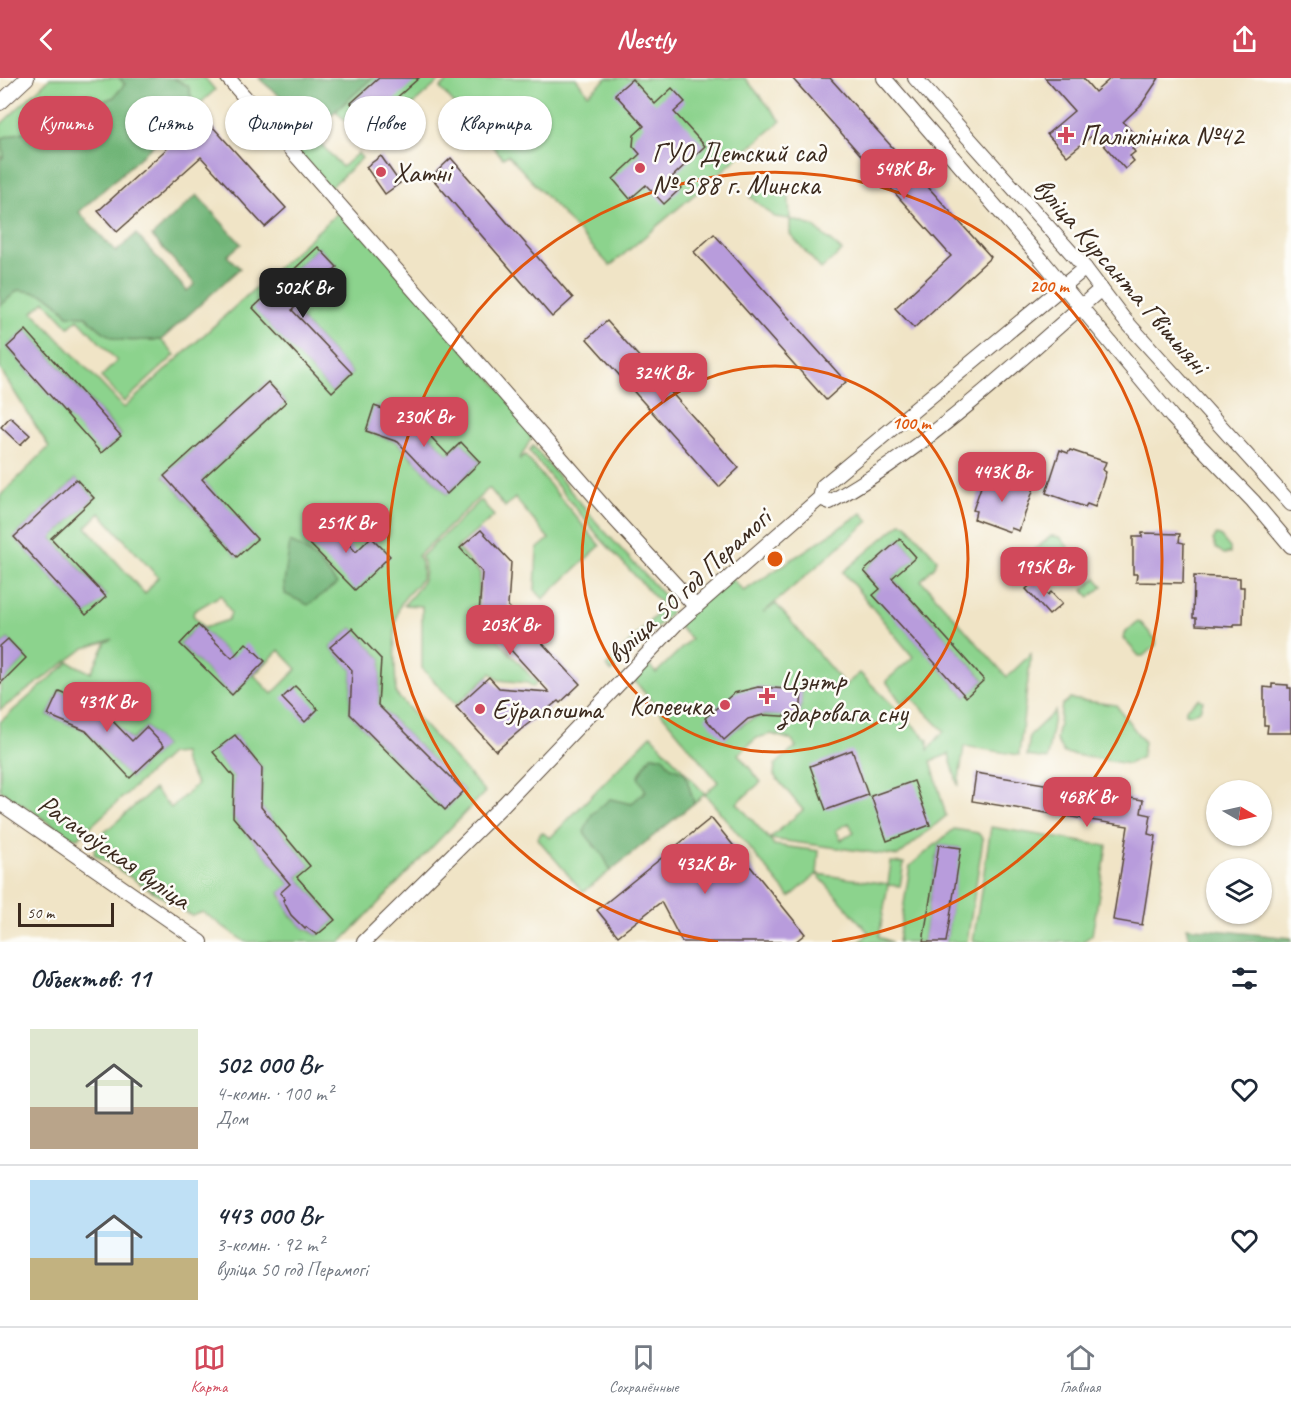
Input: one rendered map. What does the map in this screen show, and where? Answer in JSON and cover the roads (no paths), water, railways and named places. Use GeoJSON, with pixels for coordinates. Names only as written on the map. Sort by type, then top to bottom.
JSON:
{"type":"FeatureCollection","features":[{"type":"Feature","properties":{"kind":"street"},"geometry":{"type":"LineString","coordinates":[[0,103],[27,78]]}},
{"type":"Feature","properties":{"kind":"street"},"geometry":{"type":"LineString","coordinates":[[228,78],[605,508],[696,607]]}},
{"type":"Feature","properties":{"kind":"street","name":"вуліца Курсанта Гвішыяні"},"geometry":{"type":"LineString","coordinates":[[884,78],[1194,442],[1253,501],[1291,546]]}},
{"type":"Feature","properties":{"kind":"street","name":"вуліца Курсанта Гвішыяні"},"geometry":{"type":"LineString","coordinates":[[915,78],[1085,268],[1123,318],[1291,504]]}},
{"type":"Feature","properties":{"kind":"street","name":"вуліца 50 год Перамогі"},"geometry":{"type":"LineString","coordinates":[[364,942],[696,607],[820,498],[823,486],[1085,268]]}},
{"type":"Feature","properties":{"kind":"street"},"geometry":{"type":"LineString","coordinates":[[820,498],[831,502],[875,477],[952,417],[1101,290]]}},
{"type":"Feature","properties":{"kind":"street","name":"Рагачоўская вуліца"},"geometry":{"type":"LineString","coordinates":[[0,803],[201,942]]}},
{"type":"Feature","properties":{"kind":"place","name":"Паліклініка №42"},"geometry":{"type":"Point","coordinates":[1066,135]}},
{"type":"Feature","properties":{"kind":"place","name":"ГУО Детский сад № 588 г. Минска"},"geometry":{"type":"Point","coordinates":[640,168]}},
{"type":"Feature","properties":{"kind":"place","name":"Хатні"},"geometry":{"type":"Point","coordinates":[381,172]}},
{"type":"Feature","properties":{"kind":"place","name":"Цэнтр здаровага сну"},"geometry":{"type":"Point","coordinates":[767,696]}},
{"type":"Feature","properties":{"kind":"place","name":"Копеечка"},"geometry":{"type":"Point","coordinates":[725,705]}},
{"type":"Feature","properties":{"kind":"place","name":"Еўрапошта"},"geometry":{"type":"Point","coordinates":[480,709]}}]}
